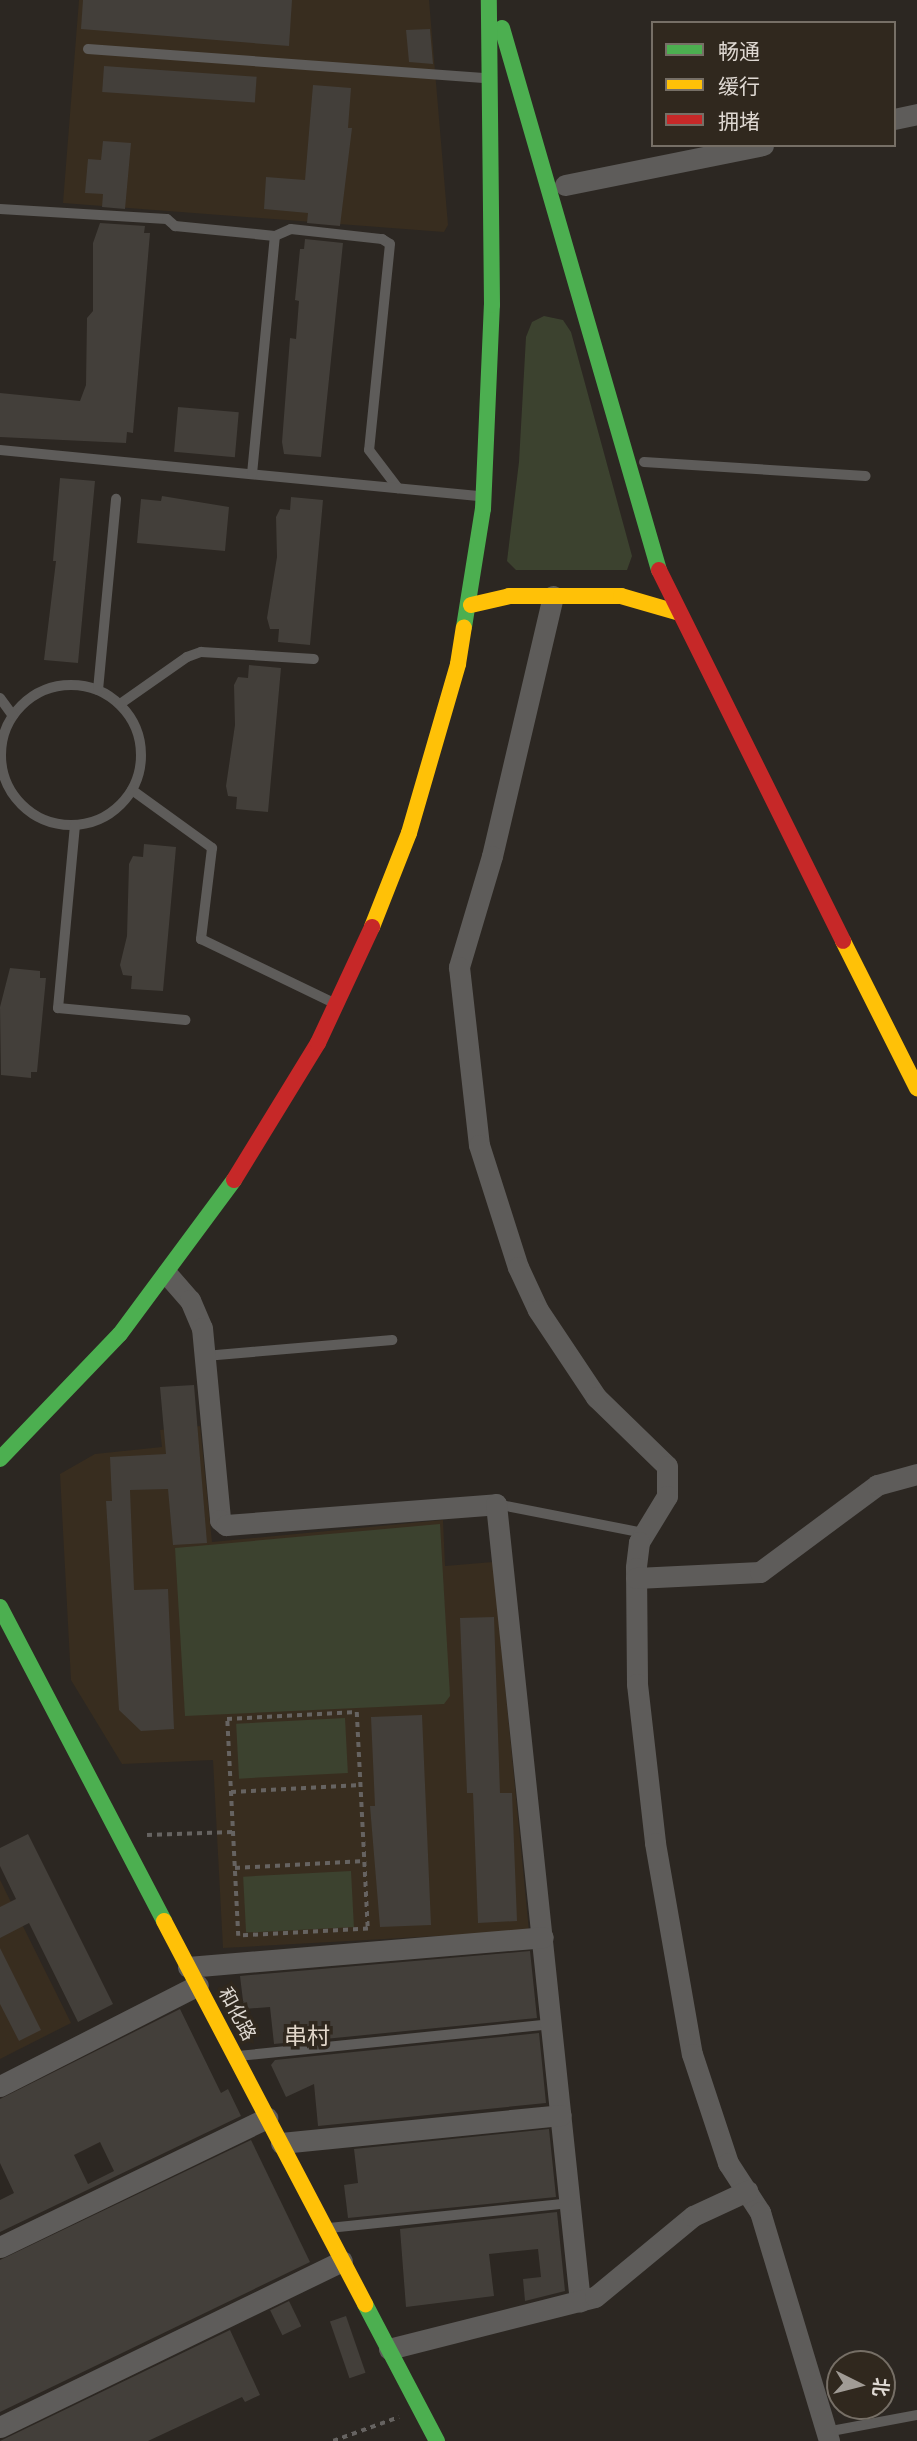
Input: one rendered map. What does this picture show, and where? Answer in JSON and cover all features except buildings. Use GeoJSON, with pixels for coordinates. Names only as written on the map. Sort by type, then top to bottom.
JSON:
{"type":"FeatureCollection","features":[{"type":"Feature","properties":{"kind":"main road"},"geometry":{"type":"LineString","coordinates":[[0,1459],[84,1374],[167,1275],[213,1214],[273,1119],[337,1004],[409,833],[439,741],[471,605],[484,496],[492,317],[489,0]]}},
{"type":"Feature","properties":{"kind":"main road"},"geometry":{"type":"LineString","coordinates":[[496,0],[508,55],[593,337],[641,518],[676,612],[917,1088]]}},
{"type":"Feature","properties":{"kind":"main road"},"geometry":{"type":"LineString","coordinates":[[503,0],[524,52],[580,234]]}},
{"type":"Feature","properties":{"kind":"main road"},"geometry":{"type":"LineString","coordinates":[[628,397],[676,564],[705,633],[917,1049]]}},
{"type":"Feature","properties":{"kind":"main road"},"geometry":{"type":"LineString","coordinates":[[471,605],[509,596],[621,596],[676,612]]}},
{"type":"Feature","properties":{"kind":"main road","name":"和化路"},"geometry":{"type":"LineString","coordinates":[[0,1607],[437,2441]]}},
{"type":"Feature","properties":{"kind":"street"},"geometry":{"type":"LineString","coordinates":[[896,119],[917,114]]}},
{"type":"Feature","properties":{"kind":"street"},"geometry":{"type":"LineString","coordinates":[[565,185],[753,147]]}},
{"type":"Feature","properties":{"kind":"street"},"geometry":{"type":"LineString","coordinates":[[554,596],[492,856],[462,949],[459,991],[477,1098],[479,1145],[518,1267],[538,1310],[596,1398],[667,1466],[667,1496],[644,1533],[636,1578],[639,1709],[673,1956],[692,2054],[728,2163],[760,2211],[827,2436]]}},
{"type":"Feature","properties":{"kind":"street"},"geometry":{"type":"LineString","coordinates":[[167,1275],[197,1310],[205,1356],[220,1520],[226,1525],[496,1504],[580,2302]]}},
{"type":"Feature","properties":{"kind":"street"},"geometry":{"type":"LineString","coordinates":[[636,1578],[760,1572],[877,1485],[917,1474]]}},
{"type":"Feature","properties":{"kind":"street"},"geometry":{"type":"LineString","coordinates":[[0,2086],[193,1976],[543,1937]]}},
{"type":"Feature","properties":{"kind":"street"},"geometry":{"type":"LineString","coordinates":[[281,2143],[561,2115]]}},
{"type":"Feature","properties":{"kind":"street"},"geometry":{"type":"LineString","coordinates":[[0,2247],[268,2118]]}},
{"type":"Feature","properties":{"kind":"street"},"geometry":{"type":"LineString","coordinates":[[389,2349],[580,2302],[610,2287],[693,2216],[747,2191]]}},
{"type":"Feature","properties":{"kind":"street"},"geometry":{"type":"LineString","coordinates":[[0,2427],[342,2261]]}},
{"type":"Feature","properties":{"kind":"lane"},"geometry":{"type":"LineString","coordinates":[[88,49],[490,78]]}},
{"type":"Feature","properties":{"kind":"lane"},"geometry":{"type":"LineString","coordinates":[[0,209],[167,219],[175,226],[275,236],[291,229],[390,244],[369,450],[398,488]]}},
{"type":"Feature","properties":{"kind":"lane"},"geometry":{"type":"LineString","coordinates":[[252,474],[275,236]]}},
{"type":"Feature","properties":{"kind":"lane"},"geometry":{"type":"LineString","coordinates":[[0,450],[484,496]]}},
{"type":"Feature","properties":{"kind":"lane"},"geometry":{"type":"LineString","coordinates":[[645,462],[866,476]]}},
{"type":"Feature","properties":{"kind":"lane"},"geometry":{"type":"LineString","coordinates":[[98,690],[116,499]]}},
{"type":"Feature","properties":{"kind":"lane"},"geometry":{"type":"LineString","coordinates":[[120,704],[187,657],[201,652],[314,659]]}},
{"type":"Feature","properties":{"kind":"lane"},"geometry":{"type":"LineString","coordinates":[[81,685],[98,690],[120,704],[140,740],[140,766],[132,790],[105,816],[75,825],[56,823],[33,813],[12,793],[1,766],[3,737],[13,716],[27,700],[52,687],[81,685]]}},
{"type":"Feature","properties":{"kind":"lane"},"geometry":{"type":"LineString","coordinates":[[0,698],[13,716]]}},
{"type":"Feature","properties":{"kind":"lane"},"geometry":{"type":"LineString","coordinates":[[132,790],[212,848],[201,939],[337,1004]]}},
{"type":"Feature","properties":{"kind":"lane"},"geometry":{"type":"LineString","coordinates":[[75,825],[58,1008],[185,1020]]}},
{"type":"Feature","properties":{"kind":"lane"},"geometry":{"type":"LineString","coordinates":[[205,1356],[392,1340]]}},
{"type":"Feature","properties":{"kind":"lane"},"geometry":{"type":"LineString","coordinates":[[496,1504],[644,1533]]}},
{"type":"Feature","properties":{"kind":"lane"},"geometry":{"type":"LineString","coordinates":[[235,2056],[552,2024]]}},
{"type":"Feature","properties":{"kind":"lane"},"geometry":{"type":"LineString","coordinates":[[326,2228],[570,2203]]}},
{"type":"Feature","properties":{"kind":"lane"},"geometry":{"type":"LineString","coordinates":[[827,2436],[917,2416]]}},
{"type":"Feature","properties":{"kind":"path"},"geometry":{"type":"LineString","coordinates":[[357,1712],[368,1929],[238,1936],[231,1792],[227,1718],[357,1712]]}},
{"type":"Feature","properties":{"kind":"path"},"geometry":{"type":"LineString","coordinates":[[231,1792],[361,1785]]}},
{"type":"Feature","properties":{"kind":"path"},"geometry":{"type":"LineString","coordinates":[[120,1837],[233,1832]]}},
{"type":"Feature","properties":{"kind":"path"},"geometry":{"type":"LineString","coordinates":[[234,1868],[365,1861]]}},
{"type":"Feature","properties":{"kind":"path"},"geometry":{"type":"LineString","coordinates":[[334,2441],[421,2409]]}},
{"type":"Feature","properties":{"kind":"shaded area"},"geometry":{"type":"Polygon","coordinates":[[[79,0],[429,0],[448,225],[444,232],[63,203],[79,0]]]}},
{"type":"Feature","properties":{"kind":"shaded area"},"geometry":{"type":"Polygon","coordinates":[[[200,1426],[212,1542],[443,1520],[445,1566],[493,1562],[529,1931],[223,1948],[213,1760],[122,1764],[71,1680],[60,1474],[95,1454],[162,1447],[160,1430],[200,1426]]]}},
{"type":"Feature","properties":{"kind":"shaded area"},"geometry":{"type":"Polygon","coordinates":[[[0,1880],[71,2023],[0,2059],[0,1880]]]}},
{"type":"Feature","properties":{"kind":"green space"},"geometry":{"type":"Polygon","coordinates":[[[544,316],[563,320],[571,332],[632,556],[627,570],[516,570],[507,561],[519,462],[526,337],[532,322],[544,316]]]}},
{"type":"Feature","properties":{"kind":"green space"},"geometry":{"type":"Polygon","coordinates":[[[440,1524],[450,1696],[444,1704],[185,1716],[175,1548],[440,1524]]]}},
{"type":"Feature","properties":{"kind":"green space"},"geometry":{"type":"Polygon","coordinates":[[[345,1718],[348,1773],[239,1779],[236,1724],[345,1718]]]}},
{"type":"Feature","properties":{"kind":"green space"},"geometry":{"type":"Polygon","coordinates":[[[351,1871],[354,1927],[246,1933],[243,1877],[351,1871]]]}},
{"type":"Feature","properties":{"kind":"traffic: fast"},"geometry":{"type":"LineString","coordinates":[[464,627],[483,509],[492,305],[489,0]]}},
{"type":"Feature","properties":{"kind":"traffic: fast"},"geometry":{"type":"LineString","coordinates":[[502,28],[659,570]]}},
{"type":"Feature","properties":{"kind":"traffic: fast"},"geometry":{"type":"LineString","coordinates":[[0,1459],[120,1334],[234,1180]]}},
{"type":"Feature","properties":{"kind":"traffic: fast"},"geometry":{"type":"LineString","coordinates":[[0,1607],[164,1921]]}},
{"type":"Feature","properties":{"kind":"traffic: fast"},"geometry":{"type":"LineString","coordinates":[[365,2304],[437,2441]]}},
{"type":"Feature","properties":{"kind":"traffic: slow"},"geometry":{"type":"LineString","coordinates":[[471,605],[509,596],[621,596],[676,612]]}},
{"type":"Feature","properties":{"kind":"traffic: slow"},"geometry":{"type":"LineString","coordinates":[[372,927],[409,833],[458,664],[464,627]]}},
{"type":"Feature","properties":{"kind":"traffic: slow"},"geometry":{"type":"LineString","coordinates":[[843,941],[917,1088]]}},
{"type":"Feature","properties":{"kind":"traffic: slow"},"geometry":{"type":"LineString","coordinates":[[164,1921],[365,2304]]}},
{"type":"Feature","properties":{"kind":"traffic: jam"},"geometry":{"type":"LineString","coordinates":[[659,570],[843,941]]}},
{"type":"Feature","properties":{"kind":"traffic: jam"},"geometry":{"type":"LineString","coordinates":[[234,1180],[318,1043],[372,927]]}},
{"type":"Feature","properties":{"kind":"district","name":"串村"},"geometry":{"type":"Point","coordinates":[307,2036]}}]}
